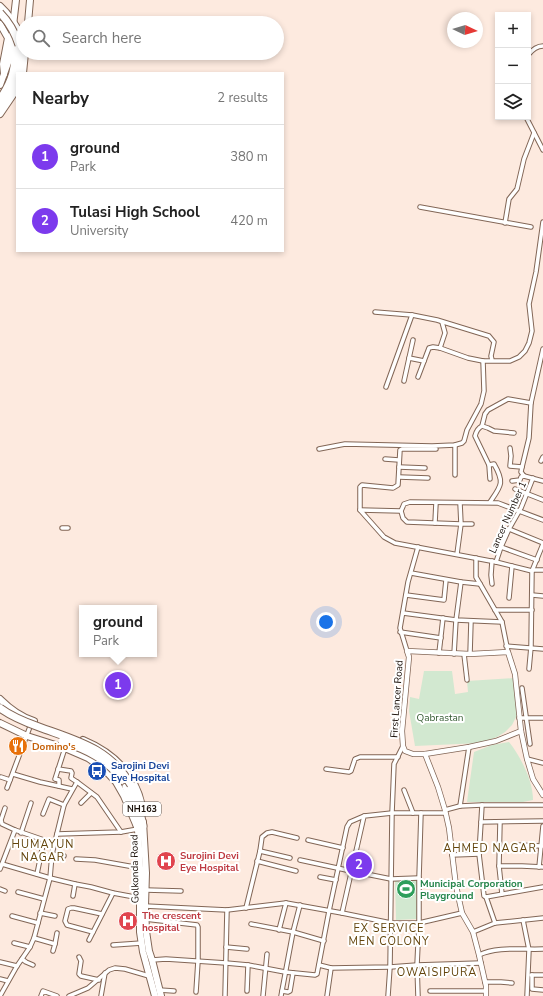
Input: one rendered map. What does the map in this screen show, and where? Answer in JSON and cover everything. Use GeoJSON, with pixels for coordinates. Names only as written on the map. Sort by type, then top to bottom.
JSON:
{"type":"FeatureCollection","features":[{"type":"Feature","properties":{"kind":"highway"},"geometry":{"type":"LineString","coordinates":[[0,13],[9,23],[16,38]]}},
{"type":"Feature","properties":{"kind":"highway"},"geometry":{"type":"LineString","coordinates":[[0,19],[12,39],[15,61],[13,75],[0,99]]}},
{"type":"Feature","properties":{"kind":"highway"},"geometry":{"type":"LineString","coordinates":[[18,72],[19,60]]}},
{"type":"Feature","properties":{"kind":"highway"},"geometry":{"type":"LineString","coordinates":[[0,108],[11,92],[16,80]]}},
{"type":"Feature","properties":{"kind":"highway"},"geometry":{"type":"LineString","coordinates":[[0,708],[9,715],[18,719],[96,749],[112,761],[126,777],[138,803],[141,828]]}},
{"type":"Feature","properties":{"kind":"highway"},"geometry":{"type":"LineString","coordinates":[[0,714],[16,724],[93,753],[108,764],[129,786]]}},
{"type":"Feature","properties":{"kind":"main road"},"geometry":{"type":"LineString","coordinates":[[2,75],[9,60],[16,0]]}},
{"type":"Feature","properties":{"kind":"main road"},"geometry":{"type":"LineString","coordinates":[[29,16],[30,0]]}},
{"type":"Feature","properties":{"kind":"main road"},"geometry":{"type":"LineString","coordinates":[[0,7],[7,12],[16,26]]}},
{"type":"Feature","properties":{"kind":"main road"},"geometry":{"type":"LineString","coordinates":[[0,7],[2,11],[0,13]]}},
{"type":"Feature","properties":{"kind":"main road"},"geometry":{"type":"LineString","coordinates":[[0,24],[8,38],[0,85]]}},
{"type":"Feature","properties":{"kind":"main road"},"geometry":{"type":"LineString","coordinates":[[23,72],[24,60]]}},
{"type":"Feature","properties":{"kind":"main road"},"geometry":{"type":"LineString","coordinates":[[0,114],[16,90]]}},
{"type":"Feature","properties":{"kind":"main road","name":"Golkonda Road"},"geometry":{"type":"LineString","coordinates":[[0,700],[23,717],[94,745],[122,765],[134,782],[142,806],[140,932],[143,952],[155,996]]}},
{"type":"Feature","properties":{"kind":"main road","name":"Golkonda Road"},"geometry":{"type":"LineString","coordinates":[[0,723],[26,736],[65,748],[88,758],[104,769],[116,782],[141,828],[146,873],[146,931],[149,951],[160,993]]}},
{"type":"Feature","properties":{"kind":"main road"},"geometry":{"type":"LineString","coordinates":[[34,738],[39,724]]}},
{"type":"Feature","properties":{"kind":"street"},"geometry":{"type":"LineString","coordinates":[[531,52],[538,46],[543,46]]}},
{"type":"Feature","properties":{"kind":"street"},"geometry":{"type":"LineString","coordinates":[[528,120],[543,150]]}},
{"type":"Feature","properties":{"kind":"street"},"geometry":{"type":"LineString","coordinates":[[505,223],[509,199],[517,189],[524,159],[534,133]]}},
{"type":"Feature","properties":{"kind":"street"},"geometry":{"type":"LineString","coordinates":[[420,207],[531,227]]}},
{"type":"Feature","properties":{"kind":"street"},"geometry":{"type":"LineString","coordinates":[[418,377],[429,348],[433,347],[483,361],[510,361],[519,357],[525,351],[532,331],[529,304],[536,272],[543,222]]}},
{"type":"Feature","properties":{"kind":"street"},"geometry":{"type":"LineString","coordinates":[[375,312],[412,315],[490,336],[494,342],[491,356],[492,360]]}},
{"type":"Feature","properties":{"kind":"street"},"geometry":{"type":"LineString","coordinates":[[386,387],[412,315]]}},
{"type":"Feature","properties":{"kind":"street"},"geometry":{"type":"LineString","coordinates":[[440,348],[445,333],[442,322]]}},
{"type":"Feature","properties":{"kind":"street"},"geometry":{"type":"LineString","coordinates":[[404,381],[413,340]]}},
{"type":"Feature","properties":{"kind":"street"},"geometry":{"type":"LineString","coordinates":[[543,349],[541,364],[531,403],[529,438],[521,472],[524,476],[543,481]]}},
{"type":"Feature","properties":{"kind":"street"},"geometry":{"type":"LineString","coordinates":[[409,358],[424,361]]}},
{"type":"Feature","properties":{"kind":"street"},"geometry":{"type":"LineString","coordinates":[[319,449],[340,444],[422,446],[455,445],[464,441],[470,423],[481,404],[484,391],[483,361]]}},
{"type":"Feature","properties":{"kind":"street"},"geometry":{"type":"LineString","coordinates":[[490,479],[489,465],[475,436],[481,427],[485,414],[488,410],[508,399],[531,403]]}},
{"type":"Feature","properties":{"kind":"street"},"geometry":{"type":"LineString","coordinates":[[481,427],[494,431],[514,434]]}},
{"type":"Feature","properties":{"kind":"street"},"geometry":{"type":"LineString","coordinates":[[455,445],[455,475]]}},
{"type":"Feature","properties":{"kind":"street"},"geometry":{"type":"LineString","coordinates":[[510,448],[510,466],[522,467]]}},
{"type":"Feature","properties":{"kind":"street"},"geometry":{"type":"LineString","coordinates":[[436,449],[400,450],[398,485],[393,488],[362,485],[360,487],[360,510],[384,537],[395,543],[494,561],[533,571],[543,570]]}},
{"type":"Feature","properties":{"kind":"street"},"geometry":{"type":"LineString","coordinates":[[385,459],[399,460]]}},
{"type":"Feature","properties":{"kind":"street"},"geometry":{"type":"LineString","coordinates":[[489,465],[494,464],[501,482],[492,503]]}},
{"type":"Feature","properties":{"kind":"street"},"geometry":{"type":"LineString","coordinates":[[399,467],[425,468]]}},
{"type":"Feature","properties":{"kind":"street"},"geometry":{"type":"LineString","coordinates":[[512,481],[520,480],[521,477],[524,476]]}},
{"type":"Feature","properties":{"kind":"street"},"geometry":{"type":"LineString","coordinates":[[399,477],[428,478]]}},
{"type":"Feature","properties":{"kind":"street","name":"Lancer Number 1"},"geometry":{"type":"LineString","coordinates":[[492,584],[491,575],[494,561],[509,529],[520,511],[533,478]]}},
{"type":"Feature","properties":{"kind":"street"},"geometry":{"type":"LineString","coordinates":[[515,489],[543,500]]}},
{"type":"Feature","properties":{"kind":"street"},"geometry":{"type":"LineString","coordinates":[[400,511],[404,504],[410,502],[498,503],[543,520]]}},
{"type":"Feature","properties":{"kind":"street"},"geometry":{"type":"LineString","coordinates":[[436,503],[436,523]]}},
{"type":"Feature","properties":{"kind":"street"},"geometry":{"type":"LineString","coordinates":[[457,554],[461,524],[460,503]]}},
{"type":"Feature","properties":{"kind":"street"},"geometry":{"type":"LineString","coordinates":[[360,510],[400,511]]}},
{"type":"Feature","properties":{"kind":"street"},"geometry":{"type":"LineString","coordinates":[[400,511],[403,518],[407,522],[472,524]]}},
{"type":"Feature","properties":{"kind":"street"},"geometry":{"type":"LineString","coordinates":[[62,528],[68,528]]}},
{"type":"Feature","properties":{"kind":"street"},"geometry":{"type":"LineString","coordinates":[[509,529],[543,544],[533,571],[529,669]]}},
{"type":"Feature","properties":{"kind":"street","name":"First Lancer Road"},"geometry":{"type":"LineString","coordinates":[[418,547],[408,582],[400,628],[409,657],[402,731],[403,746],[405,751],[413,754],[425,754],[469,747],[496,741],[521,731]]}},
{"type":"Feature","properties":{"kind":"street"},"geometry":{"type":"LineString","coordinates":[[501,547],[537,560]]}},
{"type":"Feature","properties":{"kind":"street"},"geometry":{"type":"LineString","coordinates":[[476,558],[476,577],[502,622],[506,646],[515,674],[519,718],[526,759],[533,779],[543,795]]}},
{"type":"Feature","properties":{"kind":"street"},"geometry":{"type":"LineString","coordinates":[[509,598],[512,566]]}},
{"type":"Feature","properties":{"kind":"street"},"geometry":{"type":"LineString","coordinates":[[411,573],[446,580],[480,584]]}},
{"type":"Feature","properties":{"kind":"street"},"geometry":{"type":"LineString","coordinates":[[406,595],[444,600],[446,580]]}},
{"type":"Feature","properties":{"kind":"street"},"geometry":{"type":"LineString","coordinates":[[454,654],[456,620],[461,582]]}},
{"type":"Feature","properties":{"kind":"street"},"geometry":{"type":"LineString","coordinates":[[532,595],[543,596]]}},
{"type":"Feature","properties":{"kind":"street"},"geometry":{"type":"LineString","coordinates":[[495,610],[532,610]]}},
{"type":"Feature","properties":{"kind":"street"},"geometry":{"type":"LineString","coordinates":[[403,613],[456,620],[502,622]]}},
{"type":"Feature","properties":{"kind":"street"},"geometry":{"type":"LineString","coordinates":[[439,653],[443,618]]}},
{"type":"Feature","properties":{"kind":"street"},"geometry":{"type":"LineString","coordinates":[[470,654],[471,621]]}},
{"type":"Feature","properties":{"kind":"street"},"geometry":{"type":"LineString","coordinates":[[400,632],[441,638]]}},
{"type":"Feature","properties":{"kind":"street"},"geometry":{"type":"LineString","coordinates":[[506,646],[543,649]]}},
{"type":"Feature","properties":{"kind":"street"},"geometry":{"type":"LineString","coordinates":[[407,651],[454,654],[508,652]]}},
{"type":"Feature","properties":{"kind":"street"},"geometry":{"type":"LineString","coordinates":[[464,654],[467,680]]}},
{"type":"Feature","properties":{"kind":"street"},"geometry":{"type":"LineString","coordinates":[[522,688],[530,744]]}},
{"type":"Feature","properties":{"kind":"street"},"geometry":{"type":"LineString","coordinates":[[519,718],[543,718]]}},
{"type":"Feature","properties":{"kind":"street"},"geometry":{"type":"LineString","coordinates":[[7,788],[32,721]]}},
{"type":"Feature","properties":{"kind":"street"},"geometry":{"type":"LineString","coordinates":[[388,996],[390,967],[394,764],[403,746]]}},
{"type":"Feature","properties":{"kind":"street"},"geometry":{"type":"LineString","coordinates":[[460,806],[469,747]]}},
{"type":"Feature","properties":{"kind":"street"},"geometry":{"type":"LineString","coordinates":[[59,786],[59,780],[55,779],[65,748]]}},
{"type":"Feature","properties":{"kind":"street"},"geometry":{"type":"LineString","coordinates":[[425,754],[438,787],[445,811],[456,886],[462,913],[473,932],[485,982],[486,995],[430,991]]}},
{"type":"Feature","properties":{"kind":"street"},"geometry":{"type":"LineString","coordinates":[[326,769],[349,772],[351,771],[355,759],[360,757],[398,757]]}},
{"type":"Feature","properties":{"kind":"street"},"geometry":{"type":"LineString","coordinates":[[526,759],[543,763]]}},
{"type":"Feature","properties":{"kind":"street"},"geometry":{"type":"LineString","coordinates":[[58,770],[71,771],[71,778],[97,797],[121,832]]}},
{"type":"Feature","properties":{"kind":"street"},"geometry":{"type":"LineString","coordinates":[[13,774],[72,789]]}},
{"type":"Feature","properties":{"kind":"street"},"geometry":{"type":"LineString","coordinates":[[2,777],[10,780]]}},
{"type":"Feature","properties":{"kind":"street"},"geometry":{"type":"LineString","coordinates":[[0,996],[34,938],[50,878],[52,854],[64,804],[77,782]]}},
{"type":"Feature","properties":{"kind":"street"},"geometry":{"type":"LineString","coordinates":[[404,790],[413,813]]}},
{"type":"Feature","properties":{"kind":"street"},"geometry":{"type":"LineString","coordinates":[[81,802],[91,793]]}},
{"type":"Feature","properties":{"kind":"street"},"geometry":{"type":"LineString","coordinates":[[43,814],[49,799],[64,804]]}},
{"type":"Feature","properties":{"kind":"street"},"geometry":{"type":"LineString","coordinates":[[21,833],[31,803]]}},
{"type":"Feature","properties":{"kind":"street"},"geometry":{"type":"LineString","coordinates":[[482,804],[479,854],[484,896],[486,897],[495,923]]}},
{"type":"Feature","properties":{"kind":"street"},"geometry":{"type":"LineString","coordinates":[[152,960],[166,959],[248,965],[285,972],[316,975],[318,974],[329,911],[347,827],[350,822],[364,816],[392,813],[445,811],[460,806],[482,804],[543,805]]}},
{"type":"Feature","properties":{"kind":"street"},"geometry":{"type":"LineString","coordinates":[[5,808],[1,820],[2,824],[21,833],[44,840],[37,874]]}},
{"type":"Feature","properties":{"kind":"street"},"geometry":{"type":"LineString","coordinates":[[418,996],[417,965],[421,813]]}},
{"type":"Feature","properties":{"kind":"street"},"geometry":{"type":"LineString","coordinates":[[342,913],[364,816]]}},
{"type":"Feature","properties":{"kind":"street"},"geometry":{"type":"LineString","coordinates":[[481,822],[543,821]]}},
{"type":"Feature","properties":{"kind":"street"},"geometry":{"type":"LineString","coordinates":[[500,822],[499,866],[502,894]]}},
{"type":"Feature","properties":{"kind":"street"},"geometry":{"type":"LineString","coordinates":[[499,866],[541,867],[543,826]]}},
{"type":"Feature","properties":{"kind":"street"},"geometry":{"type":"LineString","coordinates":[[57,834],[121,832],[141,828]]}},
{"type":"Feature","properties":{"kind":"street"},"geometry":{"type":"LineString","coordinates":[[0,869],[2,857],[15,830]]}},
{"type":"Feature","properties":{"kind":"street"},"geometry":{"type":"LineString","coordinates":[[246,908],[262,837],[267,833],[272,832],[297,838]]}},
{"type":"Feature","properties":{"kind":"street"},"geometry":{"type":"LineString","coordinates":[[308,840],[343,848]]}},
{"type":"Feature","properties":{"kind":"street"},"geometry":{"type":"LineString","coordinates":[[517,845],[542,846]]}},
{"type":"Feature","properties":{"kind":"street"},"geometry":{"type":"LineString","coordinates":[[260,851],[290,858]]}},
{"type":"Feature","properties":{"kind":"street"},"geometry":{"type":"LineString","coordinates":[[52,854],[64,856]]}},
{"type":"Feature","properties":{"kind":"street"},"geometry":{"type":"LineString","coordinates":[[452,855],[479,854]]}},
{"type":"Feature","properties":{"kind":"street"},"geometry":{"type":"LineString","coordinates":[[76,859],[95,860],[140,868]]}},
{"type":"Feature","properties":{"kind":"street"},"geometry":{"type":"LineString","coordinates":[[300,860],[351,872],[391,879],[419,878]]}},
{"type":"Feature","properties":{"kind":"street"},"geometry":{"type":"LineString","coordinates":[[257,861],[296,871]]}},
{"type":"Feature","properties":{"kind":"street"},"geometry":{"type":"LineString","coordinates":[[2,864],[50,878],[140,898]]}},
{"type":"Feature","properties":{"kind":"street"},"geometry":{"type":"LineString","coordinates":[[320,877],[336,880]]}},
{"type":"Feature","properties":{"kind":"street"},"geometry":{"type":"LineString","coordinates":[[73,896],[75,884]]}},
{"type":"Feature","properties":{"kind":"street"},"geometry":{"type":"LineString","coordinates":[[486,897],[543,887]]}},
{"type":"Feature","properties":{"kind":"street"},"geometry":{"type":"LineString","coordinates":[[0,889],[5,892]]}},
{"type":"Feature","properties":{"kind":"street"},"geometry":{"type":"LineString","coordinates":[[146,890],[181,891]]}},
{"type":"Feature","properties":{"kind":"street"},"geometry":{"type":"LineString","coordinates":[[18,892],[44,899]]}},
{"type":"Feature","properties":{"kind":"street"},"geometry":{"type":"LineString","coordinates":[[89,940],[113,893]]}},
{"type":"Feature","properties":{"kind":"street"},"geometry":{"type":"LineString","coordinates":[[145,906],[227,910],[286,903],[391,923],[419,923],[462,913]]}},
{"type":"Feature","properties":{"kind":"street"},"geometry":{"type":"LineString","coordinates":[[278,930],[286,903]]}},
{"type":"Feature","properties":{"kind":"street"},"geometry":{"type":"LineString","coordinates":[[281,996],[293,932],[300,905]]}},
{"type":"Feature","properties":{"kind":"street"},"geometry":{"type":"LineString","coordinates":[[93,932],[67,925],[64,921],[68,909],[74,908],[102,914]]}},
{"type":"Feature","properties":{"kind":"street"},"geometry":{"type":"LineString","coordinates":[[224,996],[227,910]]}},
{"type":"Feature","properties":{"kind":"street"},"geometry":{"type":"LineString","coordinates":[[40,913],[55,916]]}},
{"type":"Feature","properties":{"kind":"street"},"geometry":{"type":"LineString","coordinates":[[12,916],[38,923]]}},
{"type":"Feature","properties":{"kind":"street"},"geometry":{"type":"LineString","coordinates":[[145,918],[197,925],[198,961],[196,992]]}},
{"type":"Feature","properties":{"kind":"street"},"geometry":{"type":"LineString","coordinates":[[473,932],[495,923],[543,918]]}},
{"type":"Feature","properties":{"kind":"street"},"geometry":{"type":"LineString","coordinates":[[523,920],[530,975],[527,996]]}},
{"type":"Feature","properties":{"kind":"street"},"geometry":{"type":"LineString","coordinates":[[251,924],[293,932],[324,941]]}},
{"type":"Feature","properties":{"kind":"street"},"geometry":{"type":"LineString","coordinates":[[54,951],[57,933]]}},
{"type":"Feature","properties":{"kind":"street"},"geometry":{"type":"LineString","coordinates":[[34,938],[55,944]]}},
{"type":"Feature","properties":{"kind":"street"},"geometry":{"type":"LineString","coordinates":[[113,944],[142,943]]}},
{"type":"Feature","properties":{"kind":"street"},"geometry":{"type":"LineString","coordinates":[[14,944],[30,946]]}},
{"type":"Feature","properties":{"kind":"street"},"geometry":{"type":"LineString","coordinates":[[226,947],[247,949]]}},
{"type":"Feature","properties":{"kind":"street"},"geometry":{"type":"LineString","coordinates":[[479,955],[493,950],[543,949]]}},
{"type":"Feature","properties":{"kind":"street"},"geometry":{"type":"LineString","coordinates":[[264,996],[267,954]]}},
{"type":"Feature","properties":{"kind":"street"},"geometry":{"type":"LineString","coordinates":[[79,957],[81,961],[80,974],[82,976],[99,980]]}},
{"type":"Feature","properties":{"kind":"street"},"geometry":{"type":"LineString","coordinates":[[22,959],[33,965]]}},
{"type":"Feature","properties":{"kind":"street"},"geometry":{"type":"LineString","coordinates":[[0,962],[17,966]]}},
{"type":"Feature","properties":{"kind":"street"},"geometry":{"type":"LineString","coordinates":[[319,965],[331,968],[481,963]]}},
{"type":"Feature","properties":{"kind":"street"},"geometry":{"type":"LineString","coordinates":[[247,991],[248,965]]}},
{"type":"Feature","properties":{"kind":"street"},"geometry":{"type":"LineString","coordinates":[[69,996],[88,988],[109,970],[120,968],[150,977]]}},
{"type":"Feature","properties":{"kind":"street"},"geometry":{"type":"LineString","coordinates":[[327,996],[331,968]]}},
{"type":"Feature","properties":{"kind":"street"},"geometry":{"type":"LineString","coordinates":[[101,996],[105,972]]}},
{"type":"Feature","properties":{"kind":"street"},"geometry":{"type":"LineString","coordinates":[[282,991],[290,991],[293,973]]}},
{"type":"Feature","properties":{"kind":"street"},"geometry":{"type":"LineString","coordinates":[[530,975],[543,975]]}},
{"type":"Feature","properties":{"kind":"street"},"geometry":{"type":"LineString","coordinates":[[0,979],[8,981]]}},
{"type":"Feature","properties":{"kind":"street"},"geometry":{"type":"LineString","coordinates":[[485,982],[512,984]]}},
{"type":"Feature","properties":{"kind":"street"},"geometry":{"type":"LineString","coordinates":[[530,982],[532,990],[543,990]]}},
{"type":"Feature","properties":{"kind":"street"},"geometry":{"type":"LineString","coordinates":[[160,993],[174,990]]}},
{"type":"Feature","properties":{"kind":"street"},"geometry":{"type":"LineString","coordinates":[[41,996],[42,991],[57,996]]}},
{"type":"Feature","properties":{"kind":"green space","name":"Qabrastan"},"geometry":{"type":"Polygon","coordinates":[[[424,671],[452,671],[455,694],[468,692],[467,681],[515,678],[517,715],[512,725],[497,737],[481,743],[415,746],[409,711],[410,697],[419,699],[424,671]]]}},
{"type":"Feature","properties":{"kind":"green space"},"geometry":{"type":"Polygon","coordinates":[[[110,676],[129,681],[126,691],[107,689],[110,676]]]}},
{"type":"Feature","properties":{"kind":"green space"},"geometry":{"type":"Polygon","coordinates":[[[509,742],[518,755],[529,777],[533,800],[523,802],[467,802],[474,752],[492,745],[509,742]]]}},
{"type":"Feature","properties":{"kind":"green space"},"geometry":{"type":"Polygon","coordinates":[[[417,880],[417,919],[396,920],[395,881],[417,880]]]}},
{"type":"Feature","properties":{"kind":"place","name":"ground"},"geometry":{"type":"Point","coordinates":[118,685]}},
{"type":"Feature","properties":{"kind":"place","name":"Domino's"},"geometry":{"type":"Point","coordinates":[18,746]}},
{"type":"Feature","properties":{"kind":"place","name":"Sarojini Devi Eye Hospital"},"geometry":{"type":"Point","coordinates":[97,771]}},
{"type":"Feature","properties":{"kind":"place","name":"Surojini Devi Eye Hospital"},"geometry":{"type":"Point","coordinates":[166,861]}},
{"type":"Feature","properties":{"kind":"place","name":"Tulasi High School"},"geometry":{"type":"Point","coordinates":[359,865]}},
{"type":"Feature","properties":{"kind":"place","name":"Municipal Corporation Playground"},"geometry":{"type":"Point","coordinates":[406,889]}},
{"type":"Feature","properties":{"kind":"place","name":"The crescent hospital"},"geometry":{"type":"Point","coordinates":[128,921]}},
{"type":"Feature","properties":{"kind":"district","name":"AHMED NAGAR"},"geometry":{"type":"Point","coordinates":[490,848]}},
{"type":"Feature","properties":{"kind":"district","name":"HUMAYUN NAGAR"},"geometry":{"type":"Point","coordinates":[43,850]}},
{"type":"Feature","properties":{"kind":"district","name":"EX SERVICE MEN COLONY"},"geometry":{"type":"Point","coordinates":[389,934]}},
{"type":"Feature","properties":{"kind":"district","name":"OWAISIPURA"},"geometry":{"type":"Point","coordinates":[437,972]}}]}
